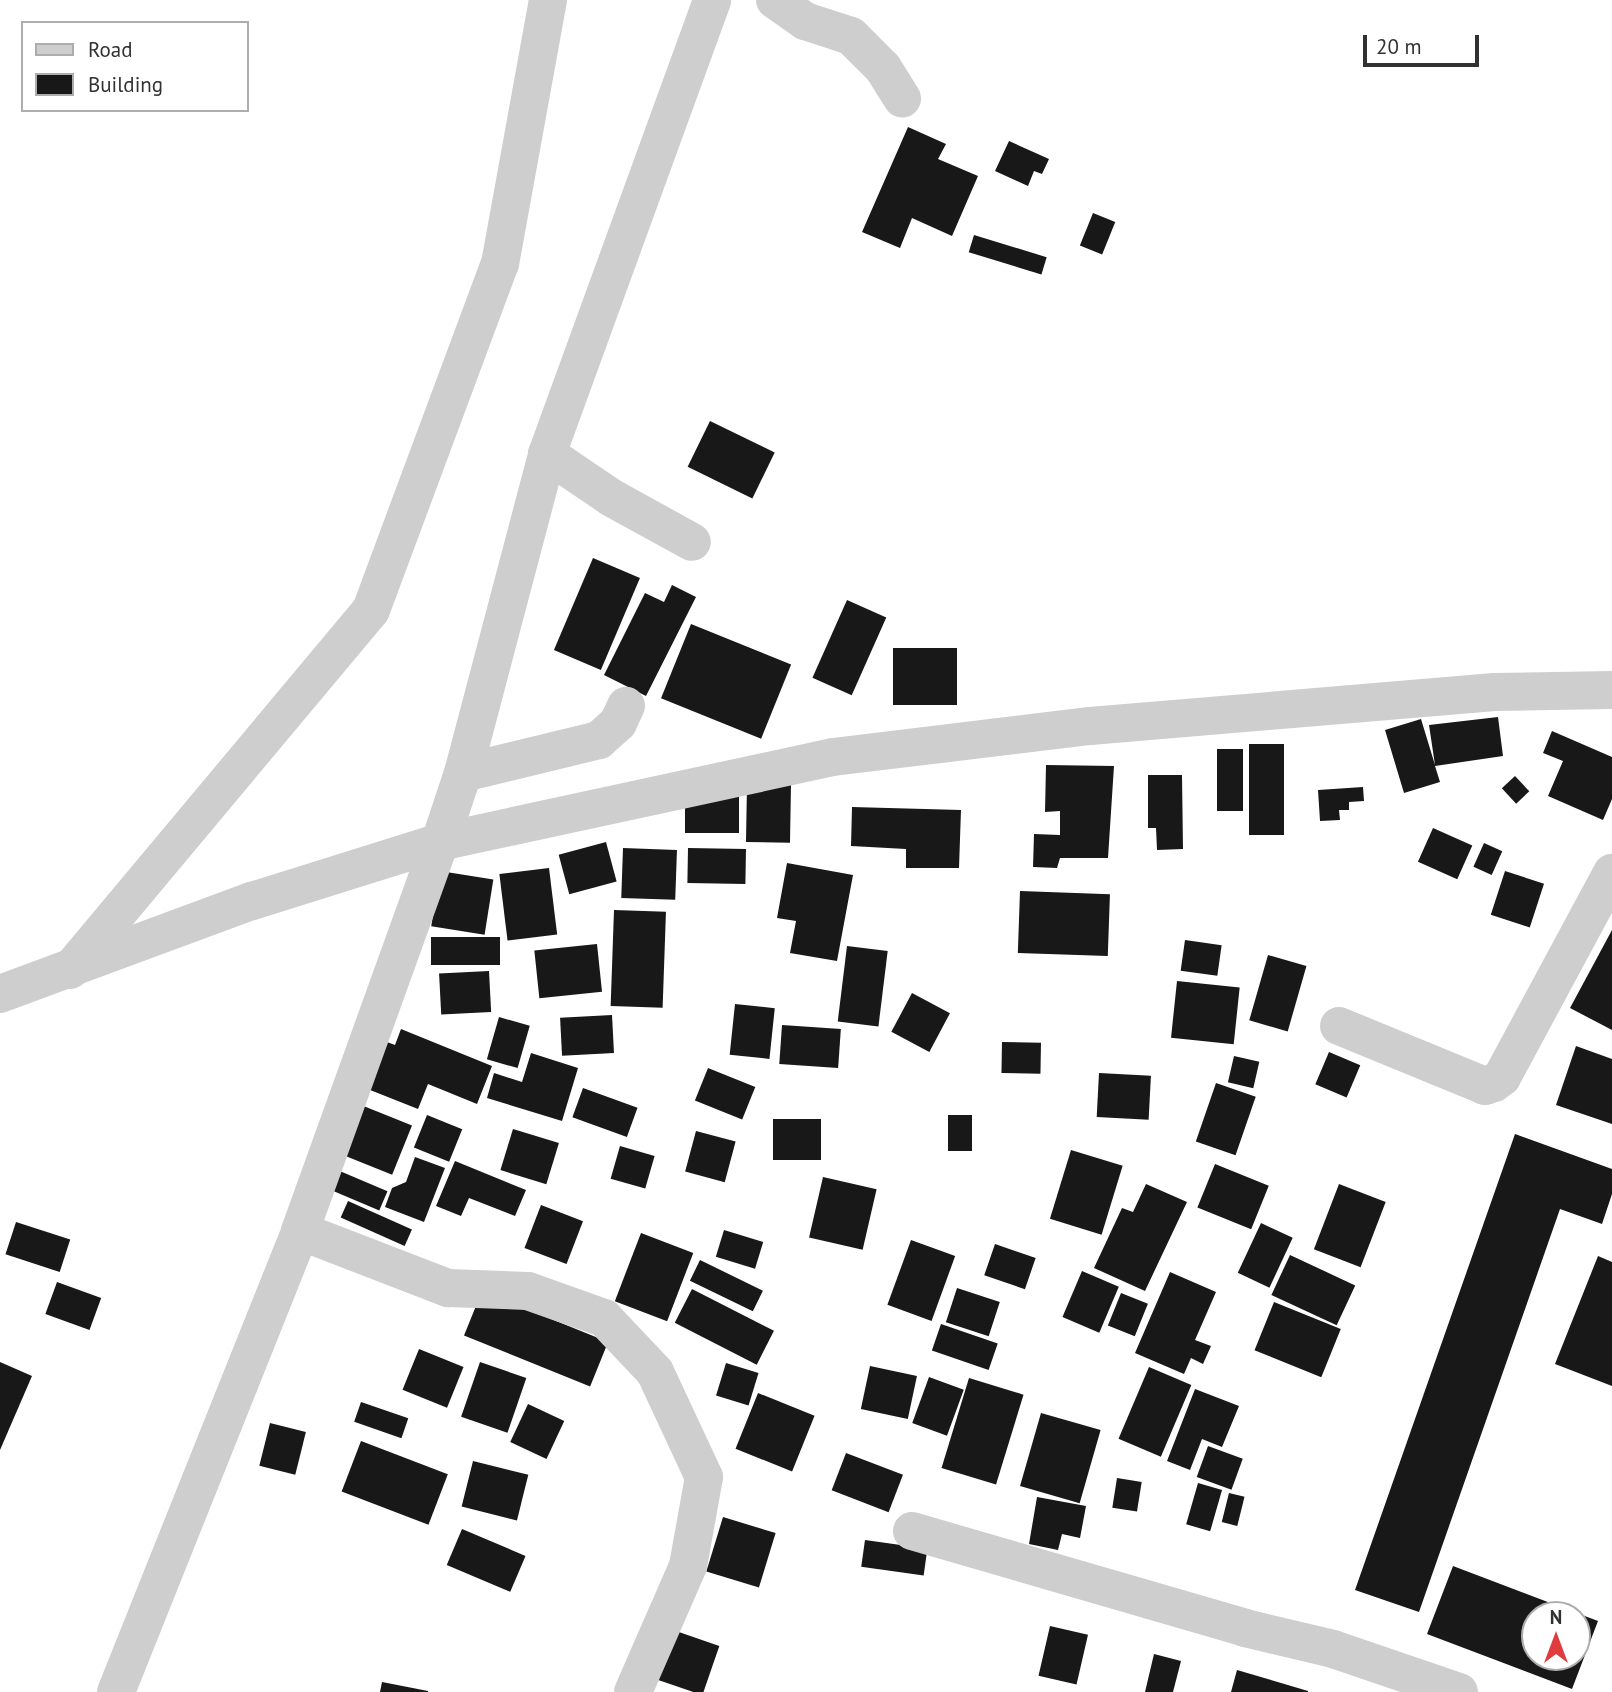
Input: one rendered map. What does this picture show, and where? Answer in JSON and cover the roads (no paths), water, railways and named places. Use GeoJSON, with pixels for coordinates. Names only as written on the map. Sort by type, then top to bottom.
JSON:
{"type":"FeatureCollection","features":[{"type":"Feature","properties":{"kind":"street"},"geometry":{"type":"LineString","coordinates":[[68,971],[371,610],[500,264],[548,0]]}},
{"type":"Feature","properties":{"kind":"street"},"geometry":{"type":"LineString","coordinates":[[116,1692],[300,1231],[440,842],[463,773],[547,454],[712,0]]}},
{"type":"Feature","properties":{"kind":"street"},"geometry":{"type":"LineString","coordinates":[[775,0],[805,21],[850,36],[883,68],[902,99]]}},
{"type":"Feature","properties":{"kind":"street"},"geometry":{"type":"LineString","coordinates":[[547,454],[612,498],[692,542]]}},
{"type":"Feature","properties":{"kind":"street"},"geometry":{"type":"LineString","coordinates":[[0,994],[252,901],[440,842],[859,753],[1090,726],[1495,692],[1612,690]]}},
{"type":"Feature","properties":{"kind":"street"},"geometry":{"type":"LineString","coordinates":[[463,773],[599,740],[618,723],[626,706]]}},
{"type":"Feature","properties":{"kind":"street"},"geometry":{"type":"LineString","coordinates":[[1339,1026],[1485,1086],[1494,1083],[1502,1077],[1612,873]]}},
{"type":"Feature","properties":{"kind":"street"},"geometry":{"type":"LineString","coordinates":[[300,1231],[448,1288],[528,1292],[604,1318],[655,1372],[704,1477],[688,1566],[634,1692]]}},
{"type":"Feature","properties":{"kind":"street"},"geometry":{"type":"LineString","coordinates":[[912,1531],[1333,1649],[1459,1692]]}}]}
